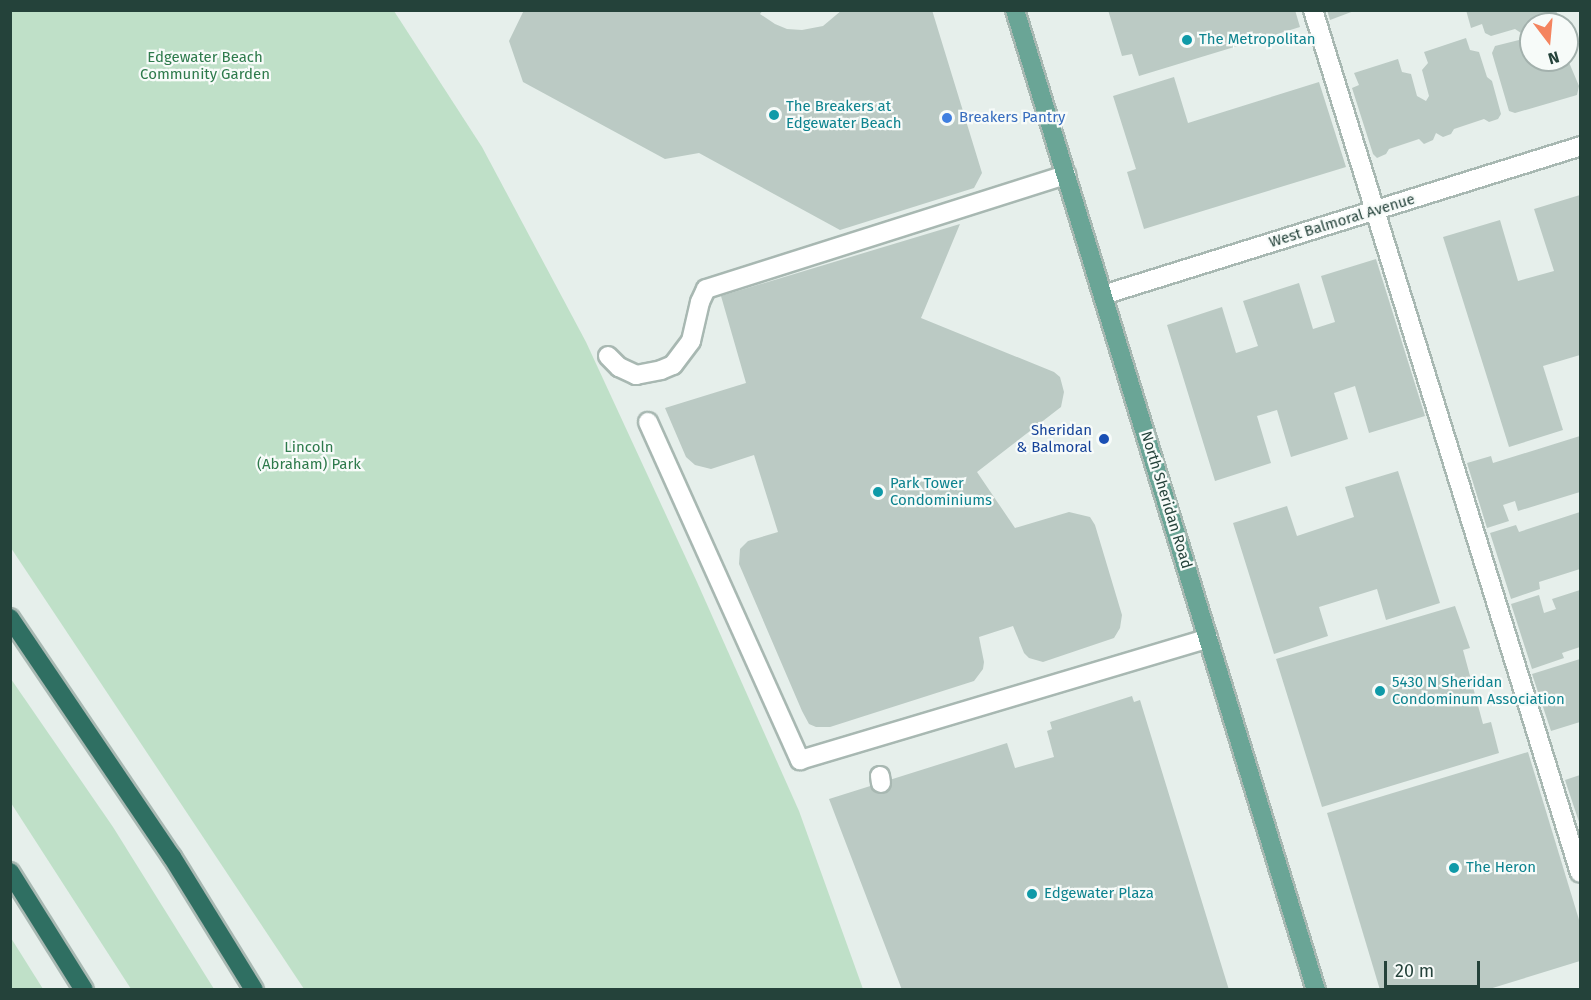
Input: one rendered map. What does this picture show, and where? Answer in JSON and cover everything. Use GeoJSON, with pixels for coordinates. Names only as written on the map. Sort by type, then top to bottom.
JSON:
{"type":"FeatureCollection","features":[{"type":"Feature","properties":{"kind":"highway"},"geometry":{"type":"LineString","coordinates":[[10,618],[172,857],[254,990]]}},
{"type":"Feature","properties":{"kind":"highway"},"geometry":{"type":"LineString","coordinates":[[10,872],[84,990]]}},
{"type":"Feature","properties":{"kind":"main road","name":"North Sheridan Road"},"geometry":{"type":"LineString","coordinates":[[1015,10],[1316,990]]}},
{"type":"Feature","properties":{"kind":"street"},"geometry":{"type":"LineString","coordinates":[[1313,10],[1581,873]]}},
{"type":"Feature","properties":{"kind":"street","name":"West Balmoral Avenue"},"geometry":{"type":"LineString","coordinates":[[1103,295],[1581,146]]}},
{"type":"Feature","properties":{"kind":"street"},"geometry":{"type":"LineString","coordinates":[[608,356],[619,367],[636,375],[661,370],[673,365],[691,341],[700,302],[706,289],[1066,176]]}},
{"type":"Feature","properties":{"kind":"street"},"geometry":{"type":"LineString","coordinates":[[648,422],[800,760],[1208,638]]}},
{"type":"Feature","properties":{"kind":"green space","name":"Lincoln (Abraham) Park"},"geometry":{"type":"Polygon","coordinates":[[[10,11],[394,11],[482,147],[586,342],[697,582],[799,811],[863,989],[304,989],[11,548],[10,11]]]}},
{"type":"Feature","properties":{"kind":"green space"},"geometry":{"type":"Polygon","coordinates":[[[11,679],[113,827],[214,989],[131,989],[11,803],[11,679]]]}},
{"type":"Feature","properties":{"kind":"green space"},"geometry":{"type":"Polygon","coordinates":[[[11,938],[43,989],[11,989],[11,938]]]}},
{"type":"Feature","properties":{"kind":"building","name":"The Breakers at Edgewater Beach"},"geometry":{"type":"Polygon","coordinates":[[[524,10],[763,10],[760,14],[775,24],[787,29],[802,30],[823,26],[842,10],[932,10],[982,173],[974,188],[840,230],[699,153],[665,159],[523,82],[509,41],[524,10]]]}},
{"type":"Feature","properties":{"kind":"building","name":"The Metropolitan"},"geometry":{"type":"Polygon","coordinates":[[[1108,10],[1295,10],[1300,27],[1139,76],[1132,54],[1122,56],[1108,10]]]}},
{"type":"Feature","properties":{"kind":"building"},"geometry":{"type":"Polygon","coordinates":[[[1327,10],[1354,10],[1354,11],[1330,20],[1327,10]]]}},
{"type":"Feature","properties":{"kind":"building"},"geometry":{"type":"Polygon","coordinates":[[[1466,10],[1556,10],[1557,12],[1519,12],[1519,32],[1515,29],[1491,36],[1485,33],[1482,24],[1471,28],[1466,10]]]}},
{"type":"Feature","properties":{"kind":"building"},"geometry":{"type":"Polygon","coordinates":[[[1466,38],[1470,50],[1479,52],[1487,77],[1492,81],[1501,114],[1498,119],[1489,122],[1484,119],[1454,129],[1451,134],[1443,137],[1436,133],[1433,140],[1424,144],[1419,139],[1389,149],[1386,154],[1377,158],[1373,154],[1352,88],[1359,85],[1354,73],[1398,59],[1402,72],[1411,74],[1417,96],[1426,101],[1429,96],[1422,70],[1428,63],[1424,52],[1466,38]]]}},
{"type":"Feature","properties":{"kind":"building"},"geometry":{"type":"Polygon","coordinates":[[[1519,40],[1519,72],[1573,72],[1579,86],[1577,95],[1515,113],[1509,111],[1492,53],[1495,46],[1519,40]]]}},
{"type":"Feature","properties":{"kind":"building"},"geometry":{"type":"Polygon","coordinates":[[[1174,77],[1188,123],[1319,82],[1346,167],[1144,229],[1127,172],[1136,169],[1113,96],[1174,77]]]}},
{"type":"Feature","properties":{"kind":"building"},"geometry":{"type":"Polygon","coordinates":[[[1580,195],[1580,355],[1543,366],[1563,430],[1509,447],[1443,237],[1500,220],[1518,281],[1554,271],[1534,209],[1580,195]]]}},
{"type":"Feature","properties":{"kind":"building","name":"Park Tower Condominiums"},"geometry":{"type":"Polygon","coordinates":[[[960,224],[921,318],[1054,372],[1060,377],[1064,392],[1061,407],[977,472],[1015,528],[1069,512],[1090,517],[1095,525],[1122,615],[1120,628],[1114,638],[1043,662],[1029,658],[1024,653],[1013,626],[979,637],[984,662],[983,669],[974,681],[830,727],[816,727],[809,724],[802,711],[739,564],[740,549],[748,541],[778,532],[754,455],[711,469],[695,465],[686,457],[665,408],[746,383],[721,296],[960,224]]]}},
{"type":"Feature","properties":{"kind":"building"},"geometry":{"type":"Polygon","coordinates":[[[1376,259],[1425,416],[1369,433],[1355,386],[1334,393],[1348,439],[1291,457],[1277,410],[1257,416],[1271,463],[1215,481],[1167,325],[1222,307],[1236,353],[1258,346],[1243,301],[1299,283],[1313,329],[1335,322],[1321,276],[1376,259]]]}},
{"type":"Feature","properties":{"kind":"building"},"geometry":{"type":"Polygon","coordinates":[[[1580,436],[1580,492],[1518,511],[1515,501],[1503,505],[1509,521],[1487,528],[1467,463],[1491,456],[1493,463],[1580,436]]]}},
{"type":"Feature","properties":{"kind":"building"},"geometry":{"type":"Polygon","coordinates":[[[1398,471],[1440,603],[1386,620],[1377,589],[1319,607],[1328,636],[1274,654],[1233,523],[1287,506],[1297,536],[1354,517],[1345,487],[1398,471]]]}},
{"type":"Feature","properties":{"kind":"building"},"geometry":{"type":"Polygon","coordinates":[[[1580,512],[1580,569],[1539,582],[1540,589],[1511,599],[1490,533],[1516,525],[1519,532],[1580,512]]]}},
{"type":"Feature","properties":{"kind":"building"},"geometry":{"type":"Polygon","coordinates":[[[1580,590],[1580,647],[1562,653],[1564,658],[1532,669],[1511,604],[1539,595],[1544,613],[1556,609],[1552,599],[1580,590]]]}},
{"type":"Feature","properties":{"kind":"building","name":"5430 N Sheridan Condominum Association"},"geometry":{"type":"Polygon","coordinates":[[[1455,606],[1470,648],[1463,650],[1483,724],[1491,722],[1499,753],[1322,807],[1276,659],[1455,606]]]}},
{"type":"Feature","properties":{"kind":"building"},"geometry":{"type":"Polygon","coordinates":[[[1580,659],[1580,722],[1551,731],[1532,674],[1580,659]]]}},
{"type":"Feature","properties":{"kind":"building","name":"Edgewater Plaza"},"geometry":{"type":"Polygon","coordinates":[[[1132,696],[1134,702],[1140,700],[1229,990],[902,990],[829,799],[1007,743],[1015,768],[1054,757],[1047,731],[1052,729],[1050,722],[1132,696]]]}},
{"type":"Feature","properties":{"kind":"building","name":"The Heron"},"geometry":{"type":"Polygon","coordinates":[[[1528,752],[1580,923],[1580,961],[1486,990],[1380,990],[1327,813],[1528,752]]]}},
{"type":"Feature","properties":{"kind":"building"},"geometry":{"type":"Polygon","coordinates":[[[1580,775],[1580,825],[1565,780],[1580,775]]]}},
{"type":"Feature","properties":{"kind":"place","name":"The Metropolitan"},"geometry":{"type":"Point","coordinates":[1187,40]}},
{"type":"Feature","properties":{"kind":"place","name":"The Breakers at Edgewater Beach"},"geometry":{"type":"Point","coordinates":[774,115]}},
{"type":"Feature","properties":{"kind":"place","name":"Breakers Pantry"},"geometry":{"type":"Point","coordinates":[947,118]}},
{"type":"Feature","properties":{"kind":"place","name":"Sheridan & Balmoral"},"geometry":{"type":"Point","coordinates":[1104,439]}},
{"type":"Feature","properties":{"kind":"place","name":"Park Tower Condominiums"},"geometry":{"type":"Point","coordinates":[878,492]}},
{"type":"Feature","properties":{"kind":"place","name":"5430 N Sheridan Condominum Association"},"geometry":{"type":"Point","coordinates":[1380,691]}},
{"type":"Feature","properties":{"kind":"place","name":"The Heron"},"geometry":{"type":"Point","coordinates":[1454,868]}},
{"type":"Feature","properties":{"kind":"place","name":"Edgewater Plaza"},"geometry":{"type":"Point","coordinates":[1032,894]}},
{"type":"Feature","properties":{"kind":"park label","name":"Edgewater Beach Community Garden"},"geometry":{"type":"Point","coordinates":[205,66]}}]}
